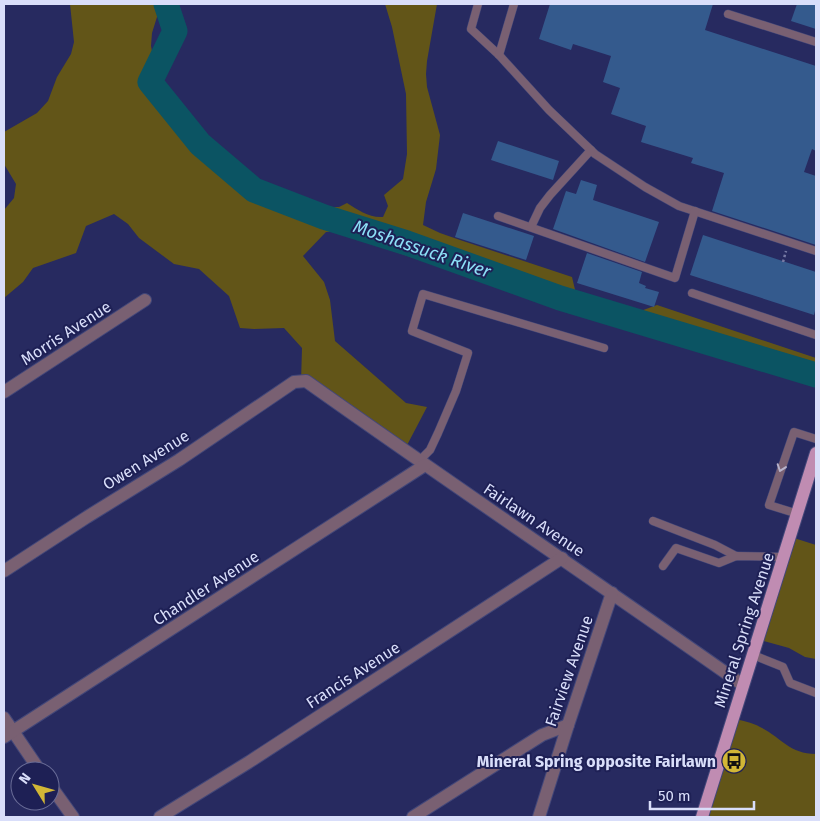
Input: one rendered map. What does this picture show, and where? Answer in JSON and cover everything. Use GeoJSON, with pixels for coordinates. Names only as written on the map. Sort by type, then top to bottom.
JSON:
{"type":"FeatureCollection","features":[{"type":"Feature","properties":{"kind":"main road","name":"Mineral Spring Avenue"},"geometry":{"type":"LineString","coordinates":[[702,817],[816,453]]}},
{"type":"Feature","properties":{"kind":"street","name":"Morris Avenue"},"geometry":{"type":"LineString","coordinates":[[4,392],[145,300]]}},
{"type":"Feature","properties":{"kind":"street","name":"Fairlawn Avenue"},"geometry":{"type":"LineString","coordinates":[[306,381],[743,685]]}},
{"type":"Feature","properties":{"kind":"street","name":"Owen Avenue"},"geometry":{"type":"LineString","coordinates":[[4,571],[179,460],[294,382],[306,381]]}},
{"type":"Feature","properties":{"kind":"street","name":"Chandler Avenue"},"geometry":{"type":"LineString","coordinates":[[8,734],[422,463]]}},
{"type":"Feature","properties":{"kind":"street","name":"Francis Avenue"},"geometry":{"type":"LineString","coordinates":[[160,817],[265,752],[562,558]]}},
{"type":"Feature","properties":{"kind":"street","name":"Fairview Avenue"},"geometry":{"type":"LineString","coordinates":[[539,817],[612,593]]}},
{"type":"Feature","properties":{"kind":"street"},"geometry":{"type":"LineString","coordinates":[[4,718],[8,734],[31,761]]}},
{"type":"Feature","properties":{"kind":"street"},"geometry":{"type":"LineString","coordinates":[[413,817],[542,735],[568,725]]}},
{"type":"Feature","properties":{"kind":"street"},"geometry":{"type":"LineString","coordinates":[[60,799],[73,817]]}},
{"type":"Feature","properties":{"kind":"lane"},"geometry":{"type":"LineString","coordinates":[[478,4],[471,29],[549,110],[591,150],[645,187],[679,206],[816,251]]}},
{"type":"Feature","properties":{"kind":"lane"},"geometry":{"type":"LineString","coordinates":[[499,56],[514,4]]}},
{"type":"Feature","properties":{"kind":"lane"},"geometry":{"type":"LineString","coordinates":[[728,14],[816,42]]}},
{"type":"Feature","properties":{"kind":"lane"},"geometry":{"type":"LineString","coordinates":[[531,227],[540,208],[550,195],[591,150]]}},
{"type":"Feature","properties":{"kind":"lane"},"geometry":{"type":"LineString","coordinates":[[498,216],[675,278],[694,211]]}},
{"type":"Feature","properties":{"kind":"lane"},"geometry":{"type":"LineString","coordinates":[[692,293],[816,336]]}},
{"type":"Feature","properties":{"kind":"lane"},"geometry":{"type":"LineString","coordinates":[[422,463],[430,450],[456,391],[468,353],[412,331],[423,294],[604,348]]}},
{"type":"Feature","properties":{"kind":"lane"},"geometry":{"type":"LineString","coordinates":[[798,514],[769,505],[794,432],[816,439]]}},
{"type":"Feature","properties":{"kind":"lane"},"geometry":{"type":"LineString","coordinates":[[653,521],[715,545],[736,556]]}},
{"type":"Feature","properties":{"kind":"lane"},"geometry":{"type":"LineString","coordinates":[[663,566],[676,548],[719,563],[736,556],[784,557]]}},
{"type":"Feature","properties":{"kind":"lane"},"geometry":{"type":"LineString","coordinates":[[753,655],[782,667],[790,683],[816,693]]}},
{"type":"Feature","properties":{"kind":"shaded area"},"geometry":{"type":"Polygon","coordinates":[[[70,4],[161,4],[152,33],[151,46],[158,82],[185,122],[282,197],[314,207],[339,207],[347,203],[368,215],[383,217],[388,206],[384,195],[403,179],[407,154],[406,94],[392,27],[385,4],[437,4],[426,74],[427,87],[440,135],[436,169],[426,202],[423,225],[460,240],[572,277],[577,298],[627,316],[657,305],[816,358],[816,372],[746,351],[734,359],[722,358],[580,314],[336,232],[326,232],[303,256],[324,282],[330,300],[335,341],[406,403],[427,407],[405,449],[301,382],[302,348],[284,328],[240,328],[229,296],[199,269],[174,264],[139,238],[128,224],[114,214],[86,226],[76,253],[33,268],[23,282],[4,298],[4,210],[14,198],[16,184],[4,164],[4,132],[37,113],[48,101],[57,77],[71,54],[74,42],[70,4]]]}},
{"type":"Feature","properties":{"kind":"shaded area"},"geometry":{"type":"Polygon","coordinates":[[[794,538],[816,545],[816,659],[805,657],[789,648],[757,639],[794,538]]]}},
{"type":"Feature","properties":{"kind":"shaded area"},"geometry":{"type":"Polygon","coordinates":[[[733,718],[757,725],[792,748],[816,754],[816,817],[700,817],[733,718]]]}},
{"type":"Feature","properties":{"kind":"building"},"geometry":{"type":"Polygon","coordinates":[[[550,4],[713,4],[705,30],[816,66],[816,151],[812,149],[804,172],[816,176],[816,245],[712,211],[724,173],[691,163],[693,158],[641,142],[646,126],[611,114],[620,88],[603,82],[611,56],[573,44],[571,50],[539,39],[550,4]]]}},
{"type":"Feature","properties":{"kind":"building"},"geometry":{"type":"Polygon","coordinates":[[[797,4],[816,4],[816,29],[791,21],[797,4]]]}},
{"type":"Feature","properties":{"kind":"building"},"geometry":{"type":"Polygon","coordinates":[[[498,141],[559,161],[553,180],[491,160],[498,141]]]}},
{"type":"Feature","properties":{"kind":"building"},"geometry":{"type":"Polygon","coordinates":[[[581,180],[597,185],[593,200],[659,222],[645,262],[553,229],[566,191],[576,194],[581,180]]]}},
{"type":"Feature","properties":{"kind":"building"},"geometry":{"type":"Polygon","coordinates":[[[463,213],[534,236],[526,260],[455,237],[463,213]]]}},
{"type":"Feature","properties":{"kind":"building"},"geometry":{"type":"Polygon","coordinates":[[[703,235],[816,272],[816,307],[814,315],[690,275],[703,235]]]}},
{"type":"Feature","properties":{"kind":"building"},"geometry":{"type":"Polygon","coordinates":[[[587,253],[642,272],[639,283],[646,286],[645,288],[659,292],[654,307],[577,283],[587,253]]]}},
{"type":"Feature","properties":{"kind":"waterway","name":"Moshassuck River"},"geometry":{"type":"LineString","coordinates":[[166,4],[175,31],[150,82],[200,144],[254,190],[324,217],[407,243],[560,298],[816,375]]}},
{"type":"Feature","properties":{"kind":"place","name":"Mineral Spring opposite Fairlawn"},"geometry":{"type":"Point","coordinates":[734,761]}}]}
